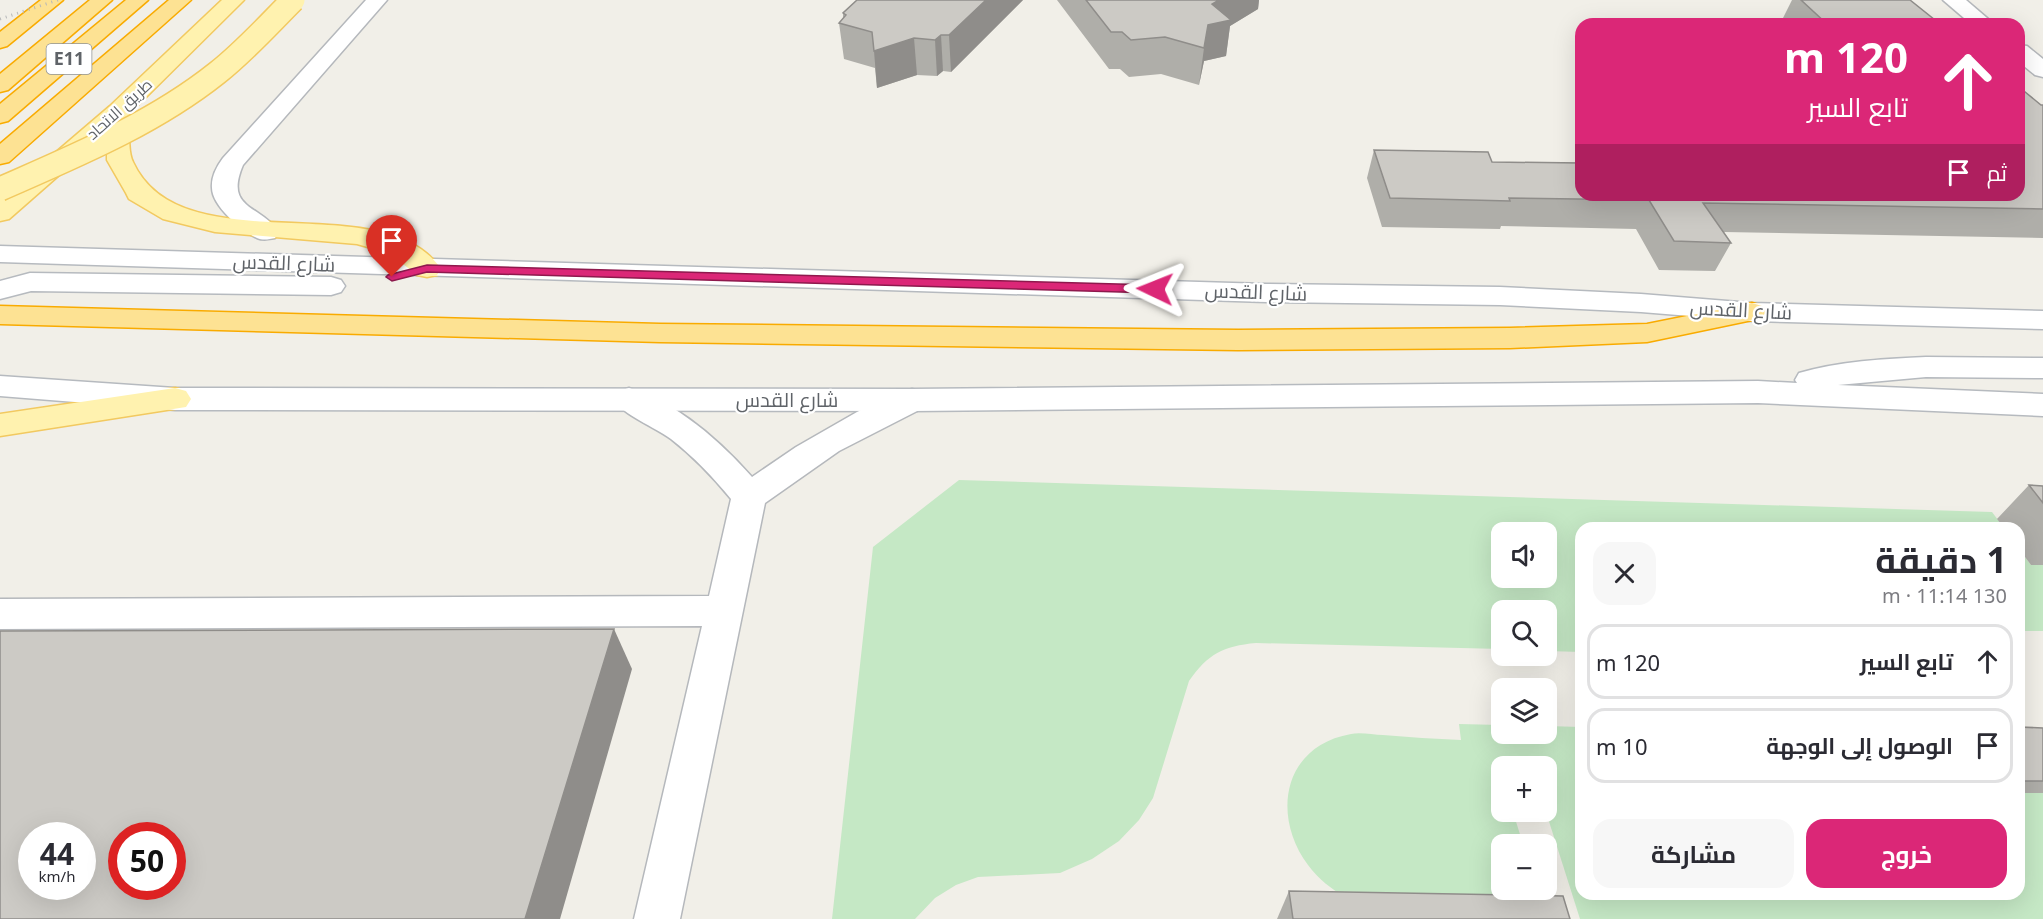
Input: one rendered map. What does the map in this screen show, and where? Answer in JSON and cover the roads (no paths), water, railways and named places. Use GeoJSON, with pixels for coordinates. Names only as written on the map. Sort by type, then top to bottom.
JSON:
{"type":"FeatureCollection","features":[{"type":"Feature","properties":{"kind":"highway"},"geometry":{"type":"LineString","coordinates":[[0,42],[53,0]]}},
{"type":"Feature","properties":{"kind":"highway","name":"E11"},"geometry":{"type":"LineString","coordinates":[[0,85],[102,0]]}},
{"type":"Feature","properties":{"kind":"highway","name":"E11"},"geometry":{"type":"LineString","coordinates":[[0,116],[138,0]]}},
{"type":"Feature","properties":{"kind":"highway"},"geometry":{"type":"LineString","coordinates":[[0,157],[181,0]]}},
{"type":"Feature","properties":{"kind":"highway"},"geometry":{"type":"LineString","coordinates":[[0,315],[660,333],[1238,340],[1510,338],[1647,333],[1752,312]]}},
{"type":"Feature","properties":{"kind":"main road","name":"طريق الاتحاد"},"geometry":{"type":"LineString","coordinates":[[0,213],[118,111],[234,0]]}},
{"type":"Feature","properties":{"kind":"main road"},"geometry":{"type":"LineString","coordinates":[[0,189],[50,168],[170,105],[216,73],[249,45],[293,0]]}},
{"type":"Feature","properties":{"kind":"main road"},"geometry":{"type":"LineString","coordinates":[[266,232],[228,202],[222,190],[224,177],[231,163],[377,0]]}},
{"type":"Feature","properties":{"kind":"main road"},"geometry":{"type":"LineString","coordinates":[[1953,0],[1976,18]]}},
{"type":"Feature","properties":{"kind":"main road"},"geometry":{"type":"LineString","coordinates":[[2025,56],[2043,70]]}},
{"type":"Feature","properties":{"kind":"main road"},"geometry":{"type":"LineString","coordinates":[[118,111],[116,135],[118,160],[125,175],[137,191],[154,205],[178,216],[210,224],[266,232],[372,239],[395,245],[414,256],[427,269]]}},
{"type":"Feature","properties":{"kind":"main road","name":"شارع القدس"},"geometry":{"type":"LineString","coordinates":[[0,254],[427,269],[1266,293],[1500,296],[1641,303],[1752,312],[2043,320]]}},
{"type":"Feature","properties":{"kind":"main road"},"geometry":{"type":"LineString","coordinates":[[0,290],[30,282],[331,286],[427,269]]}},
{"type":"Feature","properties":{"kind":"main road"},"geometry":{"type":"LineString","coordinates":[[1758,392],[1829,376],[1888,368],[1974,366],[2043,368]]}},
{"type":"Feature","properties":{"kind":"main road","name":"شارع القدس"},"geometry":{"type":"LineString","coordinates":[[0,386],[175,399],[912,400],[1758,392],[2043,405]]}},
{"type":"Feature","properties":{"kind":"main road"},"geometry":{"type":"LineString","coordinates":[[0,425],[175,399]]}},
{"type":"Feature","properties":{"kind":"main road"},"geometry":{"type":"LineString","coordinates":[[628,399],[664,418],[696,440],[724,466],[749,497]]}},
{"type":"Feature","properties":{"kind":"main road"},"geometry":{"type":"LineString","coordinates":[[657,919],[749,497],[787,467],[827,441],[869,418],[912,400]]}},
{"type":"Feature","properties":{"kind":"main road"},"geometry":{"type":"LineString","coordinates":[[0,614],[724,611]]}},
{"type":"Feature","properties":{"kind":"railway"},"geometry":{"type":"LineString","coordinates":[[0,19],[58,0]]}}]}
